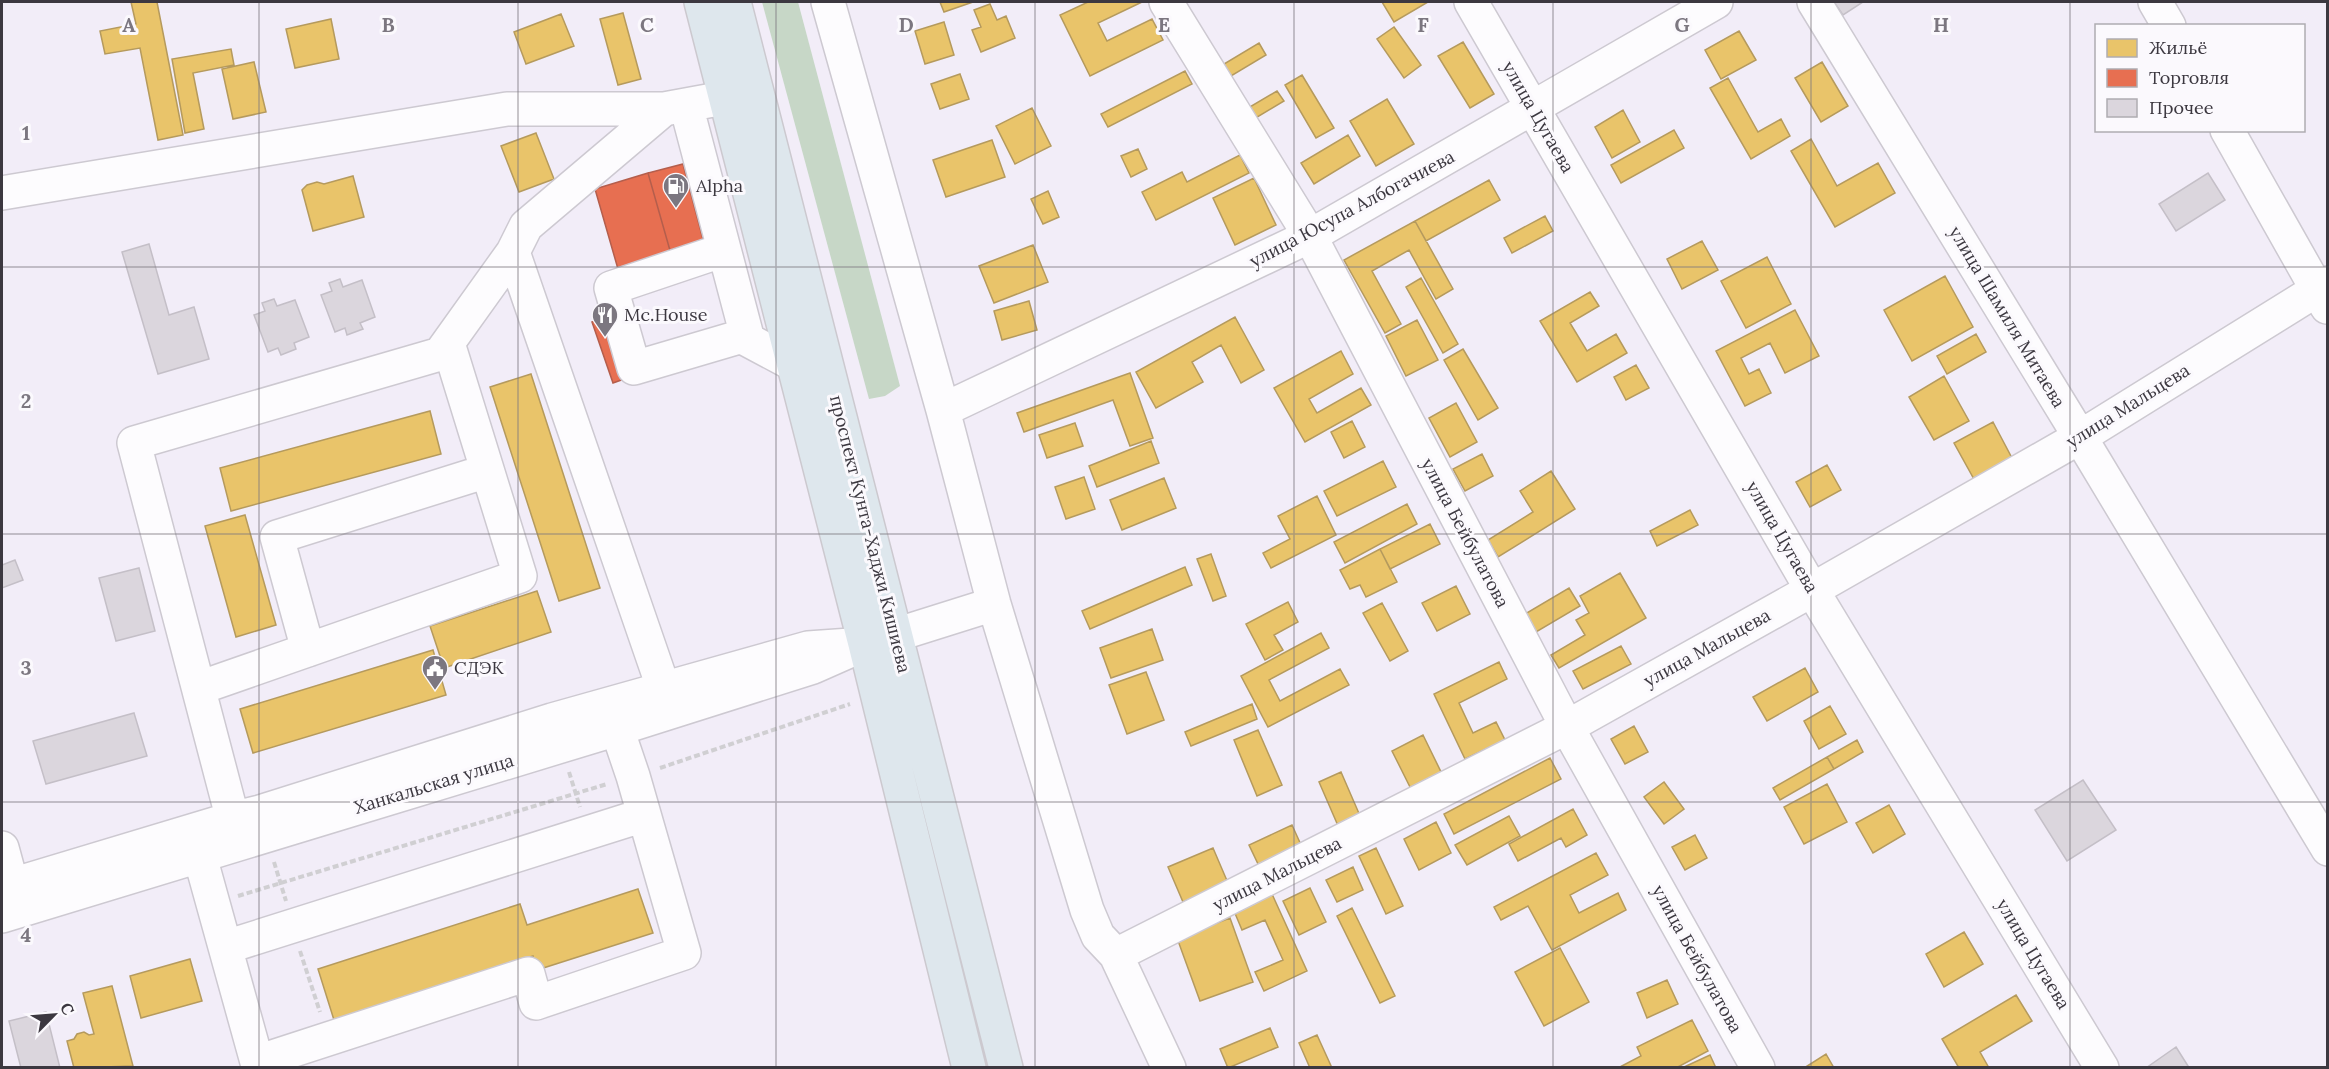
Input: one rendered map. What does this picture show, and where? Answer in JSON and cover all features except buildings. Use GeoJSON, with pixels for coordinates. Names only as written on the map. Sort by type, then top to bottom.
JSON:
{"type":"FeatureCollection","features":[{"type":"Feature","properties":{"kind":"main road","name":"проспект Кунта-Хаджи Кишиева"},"geometry":{"type":"LineString","coordinates":[[701,2],[865,644],[969,1068]]}},
{"type":"Feature","properties":{"kind":"main road","name":"проспект Кунта-Хаджи Кишиева"},"geometry":{"type":"LineString","coordinates":[[734,2],[1006,1068]]}},
{"type":"Feature","properties":{"kind":"street"},"geometry":{"type":"LineString","coordinates":[[828,2],[943,410],[994,604],[1087,910],[1098,936],[1116,955],[1169,1068]]}},
{"type":"Feature","properties":{"kind":"street","name":"улица Бейбулатова"},"geometry":{"type":"LineString","coordinates":[[1166,2],[1310,236],[1567,727],[1758,1068]]}},
{"type":"Feature","properties":{"kind":"street","name":"улица Цугаева"},"geometry":{"type":"LineString","coordinates":[[1471,2],[1812,590],[2102,1068]]}},
{"type":"Feature","properties":{"kind":"street","name":"улица Юсупа Албогачиева"},"geometry":{"type":"LineString","coordinates":[[943,410],[1310,236],[1716,2]]}},
{"type":"Feature","properties":{"kind":"street","name":"улица Шамиля Митаева"},"geometry":{"type":"LineString","coordinates":[[1814,2],[2328,849]]}},
{"type":"Feature","properties":{"kind":"street"},"geometry":{"type":"LineString","coordinates":[[2155,2],[2168,24]]}},
{"type":"Feature","properties":{"kind":"street"},"geometry":{"type":"LineString","coordinates":[[2,193],[507,109],[675,107],[724,98],[787,207]]}},
{"type":"Feature","properties":{"kind":"street"},"geometry":{"type":"LineString","coordinates":[[675,107],[724,250],[748,340],[793,364]]}},
{"type":"Feature","properties":{"kind":"street"},"geometry":{"type":"LineString","coordinates":[[235,831],[134,442],[440,354],[513,252],[526,226],[675,107]]}},
{"type":"Feature","properties":{"kind":"street"},"geometry":{"type":"LineString","coordinates":[[2228,132],[2324,294]]}},
{"type":"Feature","properties":{"kind":"street"},"geometry":{"type":"LineString","coordinates":[[724,250],[611,288],[634,368],[746,335]]}},
{"type":"Feature","properties":{"kind":"street"},"geometry":{"type":"LineString","coordinates":[[513,252],[668,700]]}},
{"type":"Feature","properties":{"kind":"street","name":"улица Мальцева"},"geometry":{"type":"LineString","coordinates":[[1116,955],[1567,727],[2080,437],[2324,294]]}},
{"type":"Feature","properties":{"kind":"street"},"geometry":{"type":"LineString","coordinates":[[199,688],[520,576],[448,343]]}},
{"type":"Feature","properties":{"kind":"street"},"geometry":{"type":"LineString","coordinates":[[308,650],[277,537],[487,471]]}},
{"type":"Feature","properties":{"kind":"street","name":"Ханкальская улица"},"geometry":{"type":"LineString","coordinates":[[7,886],[196,842],[668,700],[813,667],[865,644],[994,604]]}},
{"type":"Feature","properties":{"kind":"street"},"geometry":{"type":"LineString","coordinates":[[196,842],[258,1065],[528,975],[536,1003],[684,953],[633,776],[613,717]]}},
{"type":"Feature","properties":{"kind":"street"},"geometry":{"type":"LineString","coordinates":[[226,947],[644,815]]}},
{"type":"Feature","properties":{"kind":"street","name":"Ханкальская улица"},"geometry":{"type":"LineString","coordinates":[[2,916],[196,842]]}},
{"type":"Feature","properties":{"kind":"street"},"geometry":{"type":"LineString","coordinates":[[2,848],[7,886]]}},
{"type":"Feature","properties":{"kind":"path"},"geometry":{"type":"LineString","coordinates":[[214,903],[633,776],[850,704]]}},
{"type":"Feature","properties":{"kind":"path"},"geometry":{"type":"LineString","coordinates":[[566,762],[587,833]]}},
{"type":"Feature","properties":{"kind":"green space"},"geometry":{"type":"Polygon","coordinates":[[[762,2],[798,2],[900,386],[885,396],[869,399],[762,2]]]}},
{"type":"Feature","properties":{"kind":"place","name":"Alpha"},"geometry":{"type":"Point","coordinates":[676,209]}},
{"type":"Feature","properties":{"kind":"place","name":"Mc.House"},"geometry":{"type":"Point","coordinates":[605,338]}},
{"type":"Feature","properties":{"kind":"place","name":"СДЭК"},"geometry":{"type":"Point","coordinates":[435,691]}}]}
